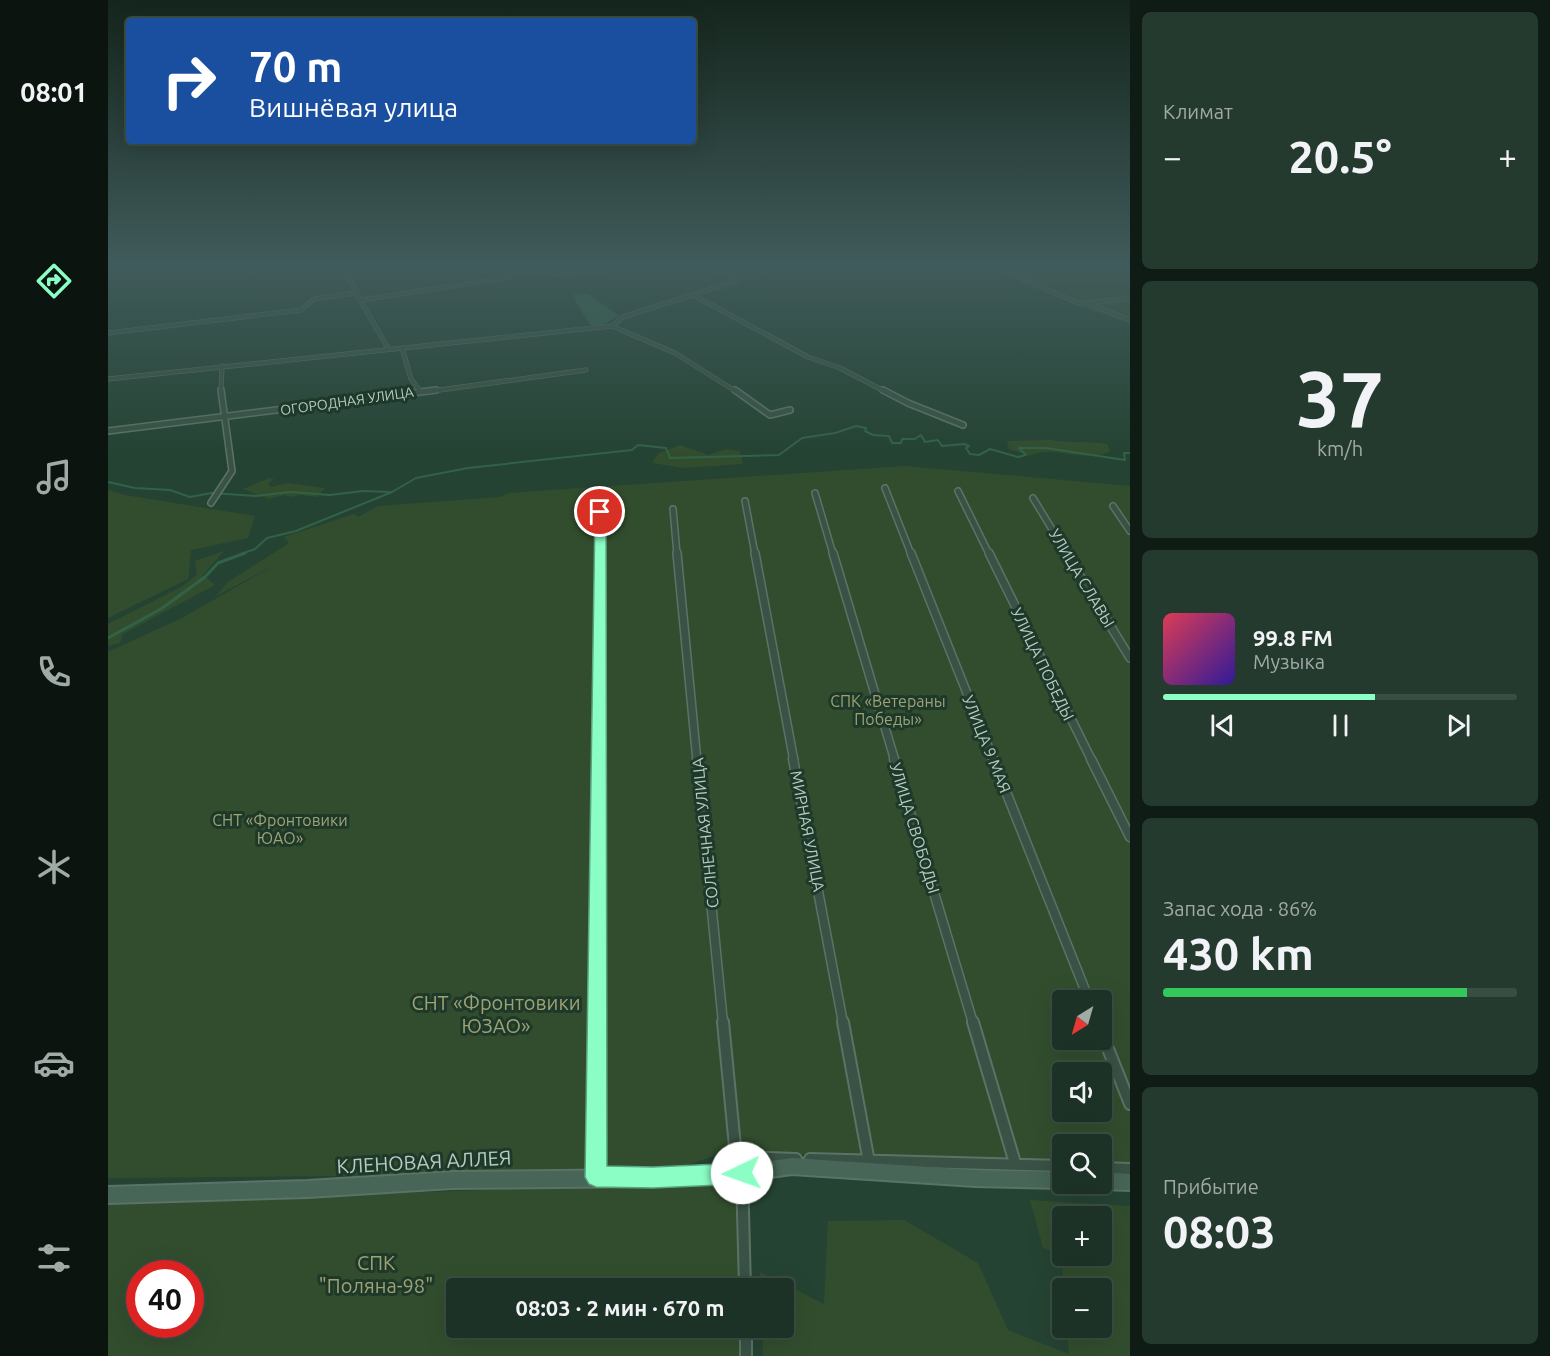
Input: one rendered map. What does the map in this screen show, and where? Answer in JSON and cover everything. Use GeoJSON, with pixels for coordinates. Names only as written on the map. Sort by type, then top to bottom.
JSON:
{"type":"FeatureCollection","features":[{"type":"Feature","properties":{"kind":"street"},"geometry":{"type":"LineString","coordinates":[[108,333],[164,326]]}},
{"type":"Feature","properties":{"kind":"street"},"geometry":{"type":"LineString","coordinates":[[376,326],[388,348]]}},
{"type":"Feature","properties":{"kind":"street"},"geometry":{"type":"LineString","coordinates":[[108,379],[609,326]]}},
{"type":"Feature","properties":{"kind":"street"},"geometry":{"type":"LineString","coordinates":[[613,326],[646,337],[683,356],[770,415],[790,410]]}},
{"type":"Feature","properties":{"kind":"street"},"geometry":{"type":"LineString","coordinates":[[751,326],[808,357],[840,368],[908,403],[963,425]]}},
{"type":"Feature","properties":{"kind":"street"},"geometry":{"type":"LineString","coordinates":[[402,348],[411,379],[420,391]]}},
{"type":"Feature","properties":{"kind":"street"},"geometry":{"type":"LineString","coordinates":[[211,503],[232,471],[221,390],[222,366]]}},
{"type":"Feature","properties":{"kind":"street","name":"ОГОРОДНАЯ УЛИЦА"},"geometry":{"type":"LineString","coordinates":[[108,431],[338,404],[586,370]]}},
{"type":"Feature","properties":{"kind":"street","name":"УЛИЦА 9 МАЯ"},"geometry":{"type":"LineString","coordinates":[[885,488],[1085,990]]}},
{"type":"Feature","properties":{"kind":"street","name":"УЛИЦА ПОБЕДЫ"},"geometry":{"type":"LineString","coordinates":[[958,490],[1130,837]]}},
{"type":"Feature","properties":{"kind":"street","name":"УЛИЦА СВОБОДЫ"},"geometry":{"type":"LineString","coordinates":[[815,493],[1015,1163]]}},
{"type":"Feature","properties":{"kind":"street","name":"УЛИЦА СЛАВЫ"},"geometry":{"type":"LineString","coordinates":[[1033,498],[1130,658]]}},
{"type":"Feature","properties":{"kind":"street","name":"МИРНАЯ УЛИЦА"},"geometry":{"type":"LineString","coordinates":[[746,501],[869,1162]]}},
{"type":"Feature","properties":{"kind":"street"},"geometry":{"type":"LineString","coordinates":[[1113,506],[1130,531]]}},
{"type":"Feature","properties":{"kind":"street","name":"СОЛНЕЧНАЯ УЛИЦА"},"geometry":{"type":"LineString","coordinates":[[673,509],[736,1157],[869,1162]]}},
{"type":"Feature","properties":{"kind":"street"},"geometry":{"type":"LineString","coordinates":[[596,1177],[600,512]]}},
{"type":"Feature","properties":{"kind":"street"},"geometry":{"type":"LineString","coordinates":[[1109,1050],[1130,1104]]}},
{"type":"Feature","properties":{"kind":"street"},"geometry":{"type":"LineString","coordinates":[[869,1162],[1052,1165]]}},
{"type":"Feature","properties":{"kind":"street","name":"КЛЕНОВАЯ АЛЛЕЯ"},"geometry":{"type":"LineString","coordinates":[[108,1195],[308,1189],[452,1180],[653,1178],[742,1173],[792,1166],[975,1178],[1052,1180]]}},
{"type":"Feature","properties":{"kind":"street"},"geometry":{"type":"LineString","coordinates":[[1112,1168],[1130,1169]]}},
{"type":"Feature","properties":{"kind":"street"},"geometry":{"type":"LineString","coordinates":[[742,1173],[745,1278]]}},
{"type":"Feature","properties":{"kind":"street"},"geometry":{"type":"LineString","coordinates":[[1112,1181],[1130,1182]]}},
{"type":"Feature","properties":{"kind":"street"},"geometry":{"type":"LineString","coordinates":[[746,1338],[746,1356]]}},
{"type":"Feature","properties":{"kind":"green space"},"geometry":{"type":"Polygon","coordinates":[[[1050,440],[1107,444],[1110,451],[1090,456],[1050,452],[1030,456],[1009,449],[1007,441],[1050,440]]]}},
{"type":"Feature","properties":{"kind":"green space"},"geometry":{"type":"Polygon","coordinates":[[[680,445],[708,455],[726,449],[740,451],[743,464],[685,468],[652,463],[659,453],[680,445]]]}},
{"type":"Feature","properties":{"kind":"green space"},"geometry":{"type":"Polygon","coordinates":[[[905,466],[1130,486],[1130,1169],[1112,1168],[1112,1134],[1052,1134],[1052,1166],[729,1151],[663,1173],[108,1178],[108,652],[182,618],[280,562],[216,596],[228,582],[289,543],[284,537],[354,514],[358,517],[378,506],[500,497],[508,493],[905,466]]]}},
{"type":"Feature","properties":{"kind":"green space"},"geometry":{"type":"Polygon","coordinates":[[[269,478],[274,479],[268,484],[271,487],[287,483],[325,488],[317,497],[284,495],[269,499],[243,489],[269,478]]]}},
{"type":"Feature","properties":{"kind":"green space"},"geometry":{"type":"Polygon","coordinates":[[[108,490],[125,495],[255,516],[248,538],[191,550],[188,579],[108,618],[108,490]]]}},
{"type":"Feature","properties":{"kind":"green space"},"geometry":{"type":"Polygon","coordinates":[[[224,551],[203,575],[215,585],[123,634],[120,643],[108,646],[108,624],[181,587],[197,575],[195,561],[224,551]]]}},
{"type":"Feature","properties":{"kind":"green space","name":"СПК \"Поляна-98\""},"geometry":{"type":"Polygon","coordinates":[[[720,1181],[733,1191],[737,1199],[738,1278],[446,1278],[446,1338],[739,1338],[739,1356],[108,1356],[108,1204],[720,1181]]]}},
{"type":"Feature","properties":{"kind":"green space"},"geometry":{"type":"Polygon","coordinates":[[[1030,1200],[1130,1206],[1130,1356],[763,1356],[762,1338],[794,1338],[794,1289],[824,1304],[828,1221],[904,1220],[978,1263],[1008,1330],[1069,1354],[1068,1338],[1112,1338],[1112,1278],[1063,1278],[1062,1266],[1112,1266],[1112,1206],[1052,1206],[1052,1252],[1043,1248],[1030,1200]]]}},
{"type":"Feature","properties":{"kind":"green space"},"geometry":{"type":"Polygon","coordinates":[[[760,1272],[772,1278],[760,1278],[760,1272]]]}},
{"type":"Feature","properties":{"kind":"waterway"},"geometry":{"type":"LineString","coordinates":[[241,554],[255,549],[267,538],[296,531],[392,492],[416,478],[468,468],[632,450],[638,445],[666,448],[670,458],[779,455],[802,438],[835,433],[856,426],[866,428],[865,431],[873,435],[889,436],[892,443],[901,443],[902,439],[915,439],[921,435],[925,442],[938,440],[942,446],[964,444],[969,446],[966,448],[970,454],[979,455],[990,449],[1018,457],[1026,455],[1019,448],[1046,448],[1125,460],[1124,453],[1130,453]]}},
{"type":"Feature","properties":{"kind":"waterway"},"geometry":{"type":"LineString","coordinates":[[108,482],[135,488],[170,490],[190,497],[211,493],[256,496],[290,492],[330,495],[363,491],[390,492]]}},
{"type":"Feature","properties":{"kind":"waterway"},"geometry":{"type":"LineString","coordinates":[[108,638],[161,609],[205,577],[218,563],[245,553]]}},
{"type":"Feature","properties":{"kind":"route"},"geometry":{"type":"LineString","coordinates":[[600,512],[596,1177],[653,1178],[742,1173]]}},
{"type":"Feature","properties":{"kind":"park label","name":"СПК «Ветераны Победы»"},"geometry":{"type":"Point","coordinates":[888,710]}},
{"type":"Feature","properties":{"kind":"park label","name":"СНТ «Фронтовики ЮАО»"},"geometry":{"type":"Point","coordinates":[280,829]}},
{"type":"Feature","properties":{"kind":"park label","name":"СНТ «Фронтовики ЮЗАО»"},"geometry":{"type":"Point","coordinates":[496,1014]}}]}
